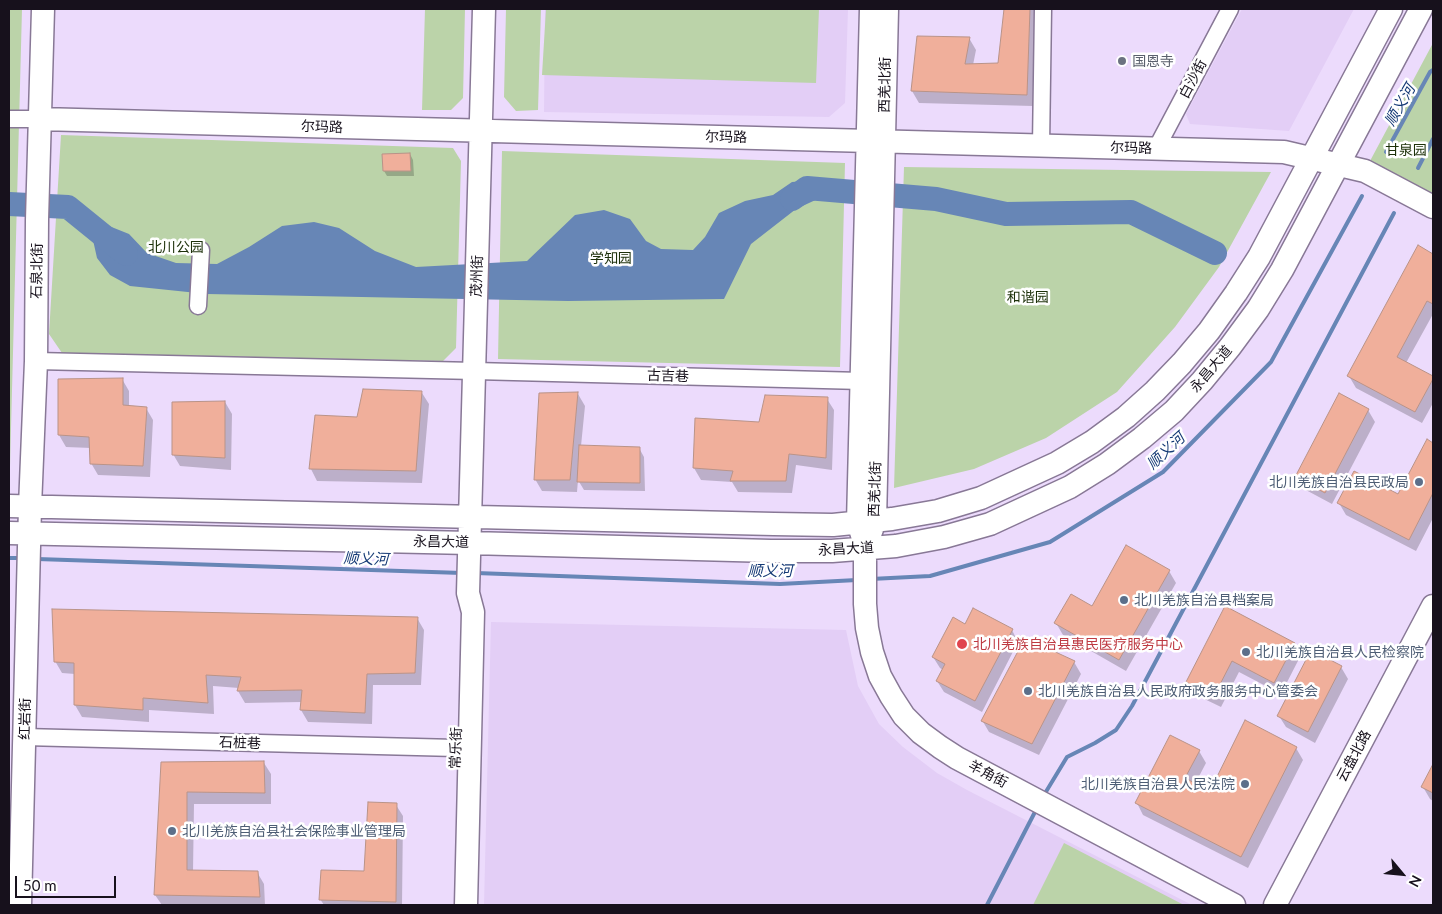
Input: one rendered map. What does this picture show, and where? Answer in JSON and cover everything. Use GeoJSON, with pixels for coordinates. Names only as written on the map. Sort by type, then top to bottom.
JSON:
{"type":"FeatureCollection","features":[{"type":"Feature","properties":{"kind":"street","name":"石泉北街"},"geometry":{"type":"LineString","coordinates":[[22,538],[19,506],[36,361],[43,9]]}},
{"type":"Feature","properties":{"kind":"street","name":"茂州街"},"geometry":{"type":"LineString","coordinates":[[470,551],[484,9]]}},
{"type":"Feature","properties":{"kind":"street","name":"西羌北街"},"geometry":{"type":"LineString","coordinates":[[871,9],[876,141]]}},
{"type":"Feature","properties":{"kind":"street","name":"西羌北街"},"geometry":{"type":"LineString","coordinates":[[866,548],[876,141],[887,9]]}},
{"type":"Feature","properties":{"kind":"street"},"geometry":{"type":"LineString","coordinates":[[1041,146],[1043,9]]}},
{"type":"Feature","properties":{"kind":"street","name":"白沙街"},"geometry":{"type":"LineString","coordinates":[[1156,149],[1230,9]]}},
{"type":"Feature","properties":{"kind":"street","name":"永昌大道"},"geometry":{"type":"LineString","coordinates":[[19,506],[833,525],[938,511],[981,498],[1058,463],[1092,442],[1126,417],[1155,391],[1209,331],[1236,294],[1259,257],[1391,9]]}},
{"type":"Feature","properties":{"kind":"street","name":"永昌大道"},"geometry":{"type":"LineString","coordinates":[[22,538],[470,551],[832,551],[896,546],[944,537],[990,524],[1070,487],[1106,464],[1142,438],[1174,410],[1202,381],[1230,347],[1282,270],[1421,9]]}},
{"type":"Feature","properties":{"kind":"street","name":"尔玛路"},"geometry":{"type":"LineString","coordinates":[[9,119],[1284,152],[1365,171],[1433,207]]}},
{"type":"Feature","properties":{"kind":"street","name":"西羌北街"},"geometry":{"type":"LineString","coordinates":[[866,521],[862,381],[874,206]]}},
{"type":"Feature","properties":{"kind":"street"},"geometry":{"type":"LineString","coordinates":[[198,306],[201,250]]}},
{"type":"Feature","properties":{"kind":"street","name":"古吉巷"},"geometry":{"type":"LineString","coordinates":[[36,361],[475,370],[862,381]]}},
{"type":"Feature","properties":{"kind":"street","name":"红岩街"},"geometry":{"type":"LineString","coordinates":[[20,905],[28,580],[22,538]]}},
{"type":"Feature","properties":{"kind":"street","name":"羊角街"},"geometry":{"type":"LineString","coordinates":[[866,548],[864,572],[865,604],[872,652],[880,676],[891,696],[904,716],[921,733],[958,758],[1234,905]]}},
{"type":"Feature","properties":{"kind":"street","name":"常乐街"},"geometry":{"type":"LineString","coordinates":[[466,905],[473,612],[468,592],[470,551]]}},
{"type":"Feature","properties":{"kind":"street","name":"常乐街"},"geometry":{"type":"LineString","coordinates":[[452,905],[460,612],[468,592]]}},
{"type":"Feature","properties":{"kind":"street","name":"云盘北路"},"geometry":{"type":"LineString","coordinates":[[1275,905],[1433,606]]}},
{"type":"Feature","properties":{"kind":"street","name":"石桩巷"},"geometry":{"type":"LineString","coordinates":[[24,737],[456,748]]}},
{"type":"Feature","properties":{"kind":"shaded area"},"geometry":{"type":"Polygon","coordinates":[[[545,9],[848,9],[845,103],[829,117],[544,112],[545,9]]]}},
{"type":"Feature","properties":{"kind":"shaded area"},"geometry":{"type":"Polygon","coordinates":[[[1242,9],[1354,9],[1289,131],[1190,124],[1186,114],[1242,9]]]}},
{"type":"Feature","properties":{"kind":"shaded area"},"geometry":{"type":"Polygon","coordinates":[[[491,622],[846,630],[858,686],[879,724],[903,747],[937,773],[967,790],[1192,905],[484,905],[491,622]]]}},
{"type":"Feature","properties":{"kind":"green space"},"geometry":{"type":"Polygon","coordinates":[[[9,9],[22,9],[9,468],[9,9]]]}},
{"type":"Feature","properties":{"kind":"green space"},"geometry":{"type":"Polygon","coordinates":[[[425,9],[465,9],[463,98],[451,110],[422,110],[425,9]]]}},
{"type":"Feature","properties":{"kind":"green space"},"geometry":{"type":"Polygon","coordinates":[[[506,9],[541,9],[538,110],[516,111],[504,97],[506,9]]]}},
{"type":"Feature","properties":{"kind":"green space"},"geometry":{"type":"Polygon","coordinates":[[[546,9],[819,9],[816,83],[542,75],[546,9]]]}},
{"type":"Feature","properties":{"kind":"green space","name":"甘泉园"},"geometry":{"type":"Polygon","coordinates":[[[1433,43],[1433,194],[1370,161],[1433,43]]]}},
{"type":"Feature","properties":{"kind":"green space","name":"北川公园"},"geometry":{"type":"Polygon","coordinates":[[[61,135],[453,148],[461,161],[456,348],[443,361],[62,353],[49,334],[61,135]]]}},
{"type":"Feature","properties":{"kind":"green space","name":"学知园"},"geometry":{"type":"Polygon","coordinates":[[[502,151],[845,163],[840,367],[498,359],[502,151]]]}},
{"type":"Feature","properties":{"kind":"green space","name":"和谐园"},"geometry":{"type":"Polygon","coordinates":[[[904,167],[1271,172],[1219,267],[1175,327],[1117,392],[1046,438],[974,469],[894,488],[904,167]]]}},
{"type":"Feature","properties":{"kind":"green space"},"geometry":{"type":"Polygon","coordinates":[[[1064,843],[1184,905],[1033,905],[1064,843]]]}},
{"type":"Feature","properties":{"kind":"water"},"geometry":{"type":"Polygon","coordinates":[[[819,180],[822,197],[796,209],[751,244],[724,299],[568,301],[207,294],[130,286],[110,275],[97,258],[93,240],[109,226],[129,234],[147,253],[176,263],[217,264],[282,226],[314,222],[339,228],[375,251],[416,267],[527,261],[575,215],[604,210],[630,219],[646,241],[661,249],[693,250],[705,237],[719,213],[745,201],[773,195],[792,182],[819,180]]]}},
{"type":"Feature","properties":{"kind":"building"},"geometry":{"type":"Polygon","coordinates":[[[1004,9],[1030,9],[1027,95],[911,91],[917,36],[970,37],[965,64],[998,63],[1004,9]]]}},
{"type":"Feature","properties":{"kind":"building"},"geometry":{"type":"Polygon","coordinates":[[[410,153],[411,171],[383,171],[382,154],[410,153]]]}},
{"type":"Feature","properties":{"kind":"building"},"geometry":{"type":"Polygon","coordinates":[[[1418,245],[1433,254],[1433,304],[1427,301],[1397,357],[1433,376],[1415,412],[1347,376],[1418,245]]]}},
{"type":"Feature","properties":{"kind":"building"},"geometry":{"type":"Polygon","coordinates":[[[123,378],[123,405],[147,407],[143,466],[90,464],[89,437],[58,435],[58,379],[123,378]]]}},
{"type":"Feature","properties":{"kind":"building"},"geometry":{"type":"Polygon","coordinates":[[[363,389],[422,391],[416,471],[309,469],[315,415],[357,417],[363,389]]]}},
{"type":"Feature","properties":{"kind":"building"},"geometry":{"type":"Polygon","coordinates":[[[578,392],[570,480],[534,480],[539,393],[578,392]]]}},
{"type":"Feature","properties":{"kind":"building"},"geometry":{"type":"Polygon","coordinates":[[[1339,393],[1369,409],[1325,493],[1295,477],[1339,393]]]}},
{"type":"Feature","properties":{"kind":"building"},"geometry":{"type":"Polygon","coordinates":[[[765,395],[828,397],[826,458],[789,454],[786,481],[730,481],[733,471],[693,468],[695,418],[759,422],[765,395]]]}},
{"type":"Feature","properties":{"kind":"building"},"geometry":{"type":"Polygon","coordinates":[[[225,401],[225,458],[172,455],[172,402],[225,401]]]}},
{"type":"Feature","properties":{"kind":"building","name":"北川羌族自治县民政局"},"geometry":{"type":"Polygon","coordinates":[[[1427,439],[1433,443],[1433,493],[1409,540],[1337,503],[1354,471],[1398,494],[1427,439]]]}},
{"type":"Feature","properties":{"kind":"building"},"geometry":{"type":"Polygon","coordinates":[[[579,445],[640,447],[640,483],[577,482],[579,445]]]}},
{"type":"Feature","properties":{"kind":"building","name":"北川羌族自治县档案局"},"geometry":{"type":"Polygon","coordinates":[[[1126,545],[1170,570],[1119,660],[1054,623],[1071,594],[1092,606],[1126,545]]]}},
{"type":"Feature","properties":{"kind":"building","name":"北川羌族自治县人民检察院"},"geometry":{"type":"Polygon","coordinates":[[[1225,606],[1295,643],[1274,683],[1232,661],[1214,696],[1186,682],[1225,606]]]}},
{"type":"Feature","properties":{"kind":"building"},"geometry":{"type":"Polygon","coordinates":[[[973,608],[1013,629],[975,701],[936,681],[945,664],[932,657],[953,617],[965,624],[973,608]]]}},
{"type":"Feature","properties":{"kind":"building"},"geometry":{"type":"Polygon","coordinates":[[[52,609],[418,617],[415,673],[367,674],[365,713],[300,710],[302,690],[237,691],[241,677],[206,675],[208,703],[143,698],[143,710],[74,705],[74,663],[54,662],[52,609]]]}},
{"type":"Feature","properties":{"kind":"building","name":"北川羌族自治县人民政府政务服务中心管委会"},"geometry":{"type":"Polygon","coordinates":[[[1025,638],[1075,661],[1032,744],[981,721],[1025,638]]]}},
{"type":"Feature","properties":{"kind":"building"},"geometry":{"type":"Polygon","coordinates":[[[1311,650],[1342,666],[1308,732],[1277,716],[1311,650]]]}},
{"type":"Feature","properties":{"kind":"building","name":"北川羌族自治县人民法院"},"geometry":{"type":"Polygon","coordinates":[[[1245,720],[1297,747],[1241,857],[1135,803],[1170,735],[1200,750],[1185,778],[1210,791],[1245,720]]]}},
{"type":"Feature","properties":{"kind":"building","name":"北川羌族自治县社会保险事业管理局"},"geometry":{"type":"Polygon","coordinates":[[[264,761],[265,793],[187,792],[187,870],[258,871],[260,897],[154,895],[161,762],[264,761]]]}},
{"type":"Feature","properties":{"kind":"building"},"geometry":{"type":"Polygon","coordinates":[[[1433,764],[1433,793],[1421,787],[1433,764]]]}},
{"type":"Feature","properties":{"kind":"building"},"geometry":{"type":"Polygon","coordinates":[[[368,802],[397,803],[396,902],[319,900],[321,870],[364,871],[368,802]]]}},
{"type":"Feature","properties":{"kind":"waterway","name":"顺义河"},"geometry":{"type":"LineString","coordinates":[[1386,152],[1430,72],[1433,70]]}},
{"type":"Feature","properties":{"kind":"waterway"},"geometry":{"type":"LineString","coordinates":[[1418,168],[1433,139]]}},
{"type":"Feature","properties":{"kind":"waterway"},"geometry":{"type":"LineString","coordinates":[[792,199],[807,188],[936,199],[1006,214],[1131,212],[1215,253]]}},
{"type":"Feature","properties":{"kind":"waterway","name":"顺义河"},"geometry":{"type":"LineString","coordinates":[[871,579],[930,576],[1050,542],[1163,472],[1271,362],[1362,196]]}},
{"type":"Feature","properties":{"kind":"waterway"},"geometry":{"type":"LineString","coordinates":[[9,204],[68,207],[126,254]]}},
{"type":"Feature","properties":{"kind":"waterway"},"geometry":{"type":"LineString","coordinates":[[1044,795],[1067,757],[1116,730],[1132,706],[1394,213]]}},
{"type":"Feature","properties":{"kind":"waterway","name":"顺义河"},"geometry":{"type":"LineString","coordinates":[[9,558],[22,558]]}},
{"type":"Feature","properties":{"kind":"waterway","name":"顺义河"},"geometry":{"type":"LineString","coordinates":[[37,559],[462,573]]}},
{"type":"Feature","properties":{"kind":"waterway","name":"顺义河"},"geometry":{"type":"LineString","coordinates":[[476,573],[780,584],[857,580]]}},
{"type":"Feature","properties":{"kind":"waterway"},"geometry":{"type":"LineString","coordinates":[[987,905],[1037,808]]}},
{"type":"Feature","properties":{"kind":"place","name":"国恩寺"},"geometry":{"type":"Point","coordinates":[1122,61]}},
{"type":"Feature","properties":{"kind":"place","name":"北川羌族自治县民政局"},"geometry":{"type":"Point","coordinates":[1419,482]}},
{"type":"Feature","properties":{"kind":"place","name":"北川羌族自治县档案局"},"geometry":{"type":"Point","coordinates":[1124,600]}},
{"type":"Feature","properties":{"kind":"place","name":"北川羌族自治县惠民医疗服务中心"},"geometry":{"type":"Point","coordinates":[962,644]}},
{"type":"Feature","properties":{"kind":"place","name":"北川羌族自治县人民检察院"},"geometry":{"type":"Point","coordinates":[1246,652]}},
{"type":"Feature","properties":{"kind":"place","name":"北川羌族自治县人民政府政务服务中心管委会"},"geometry":{"type":"Point","coordinates":[1028,691]}},
{"type":"Feature","properties":{"kind":"place","name":"北川羌族自治县人民法院"},"geometry":{"type":"Point","coordinates":[1245,784]}},
{"type":"Feature","properties":{"kind":"place","name":"北川羌族自治县社会保险事业管理局"},"geometry":{"type":"Point","coordinates":[172,831]}}]}
